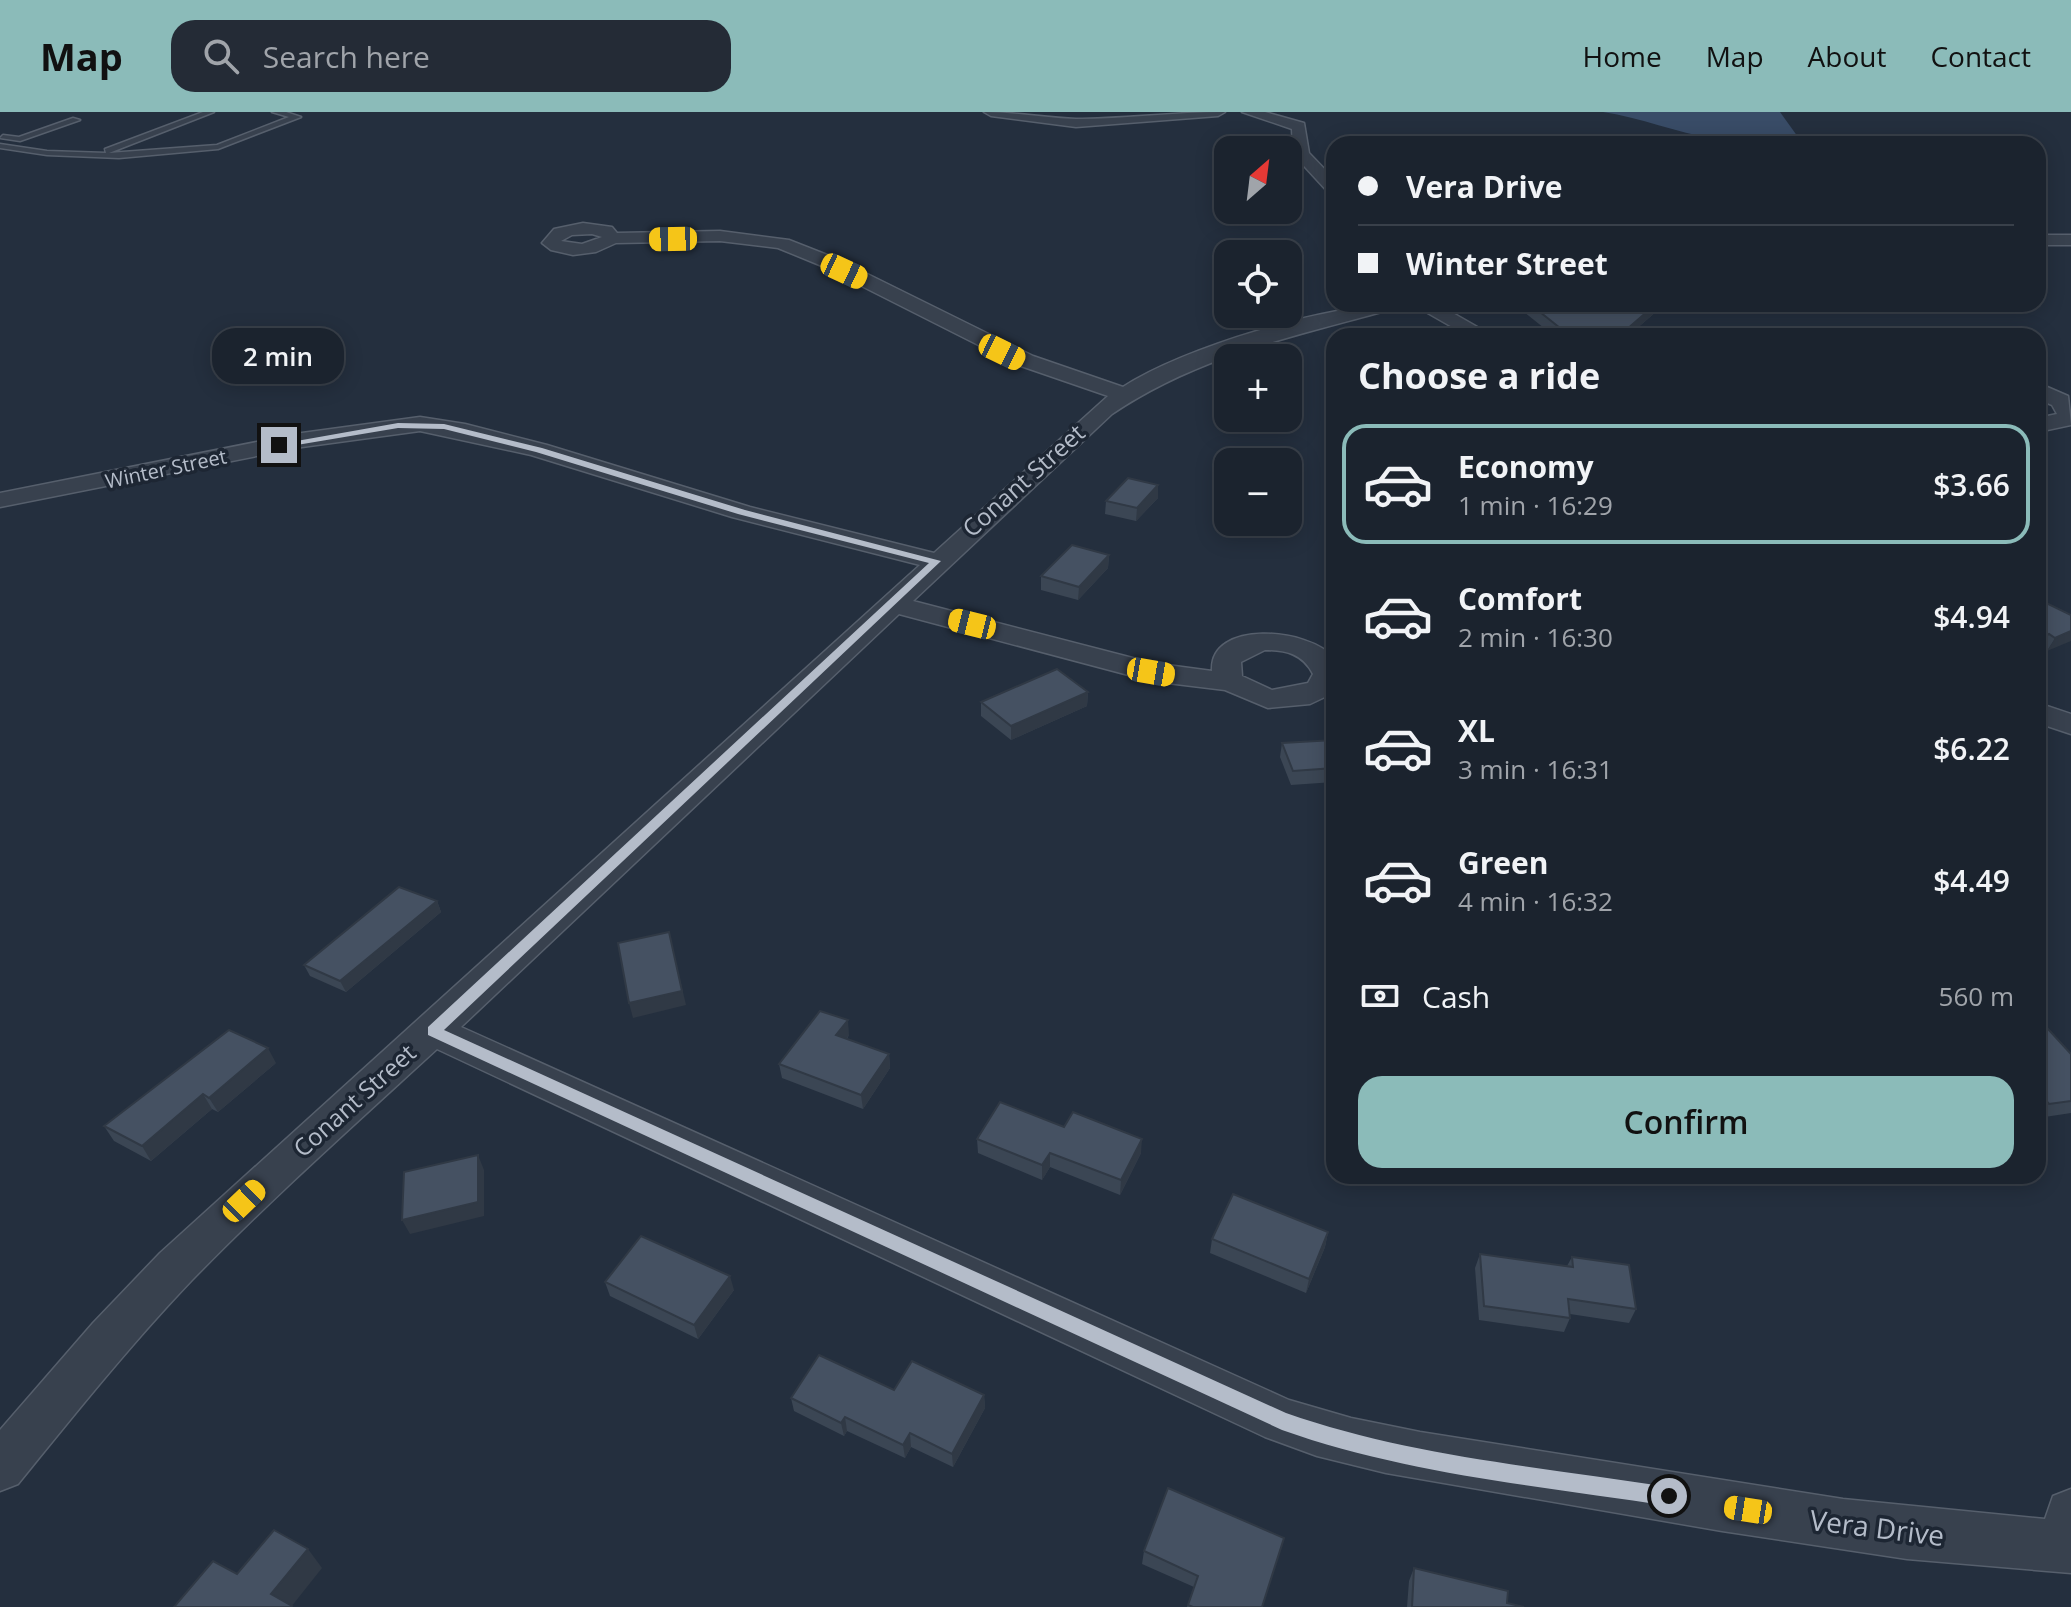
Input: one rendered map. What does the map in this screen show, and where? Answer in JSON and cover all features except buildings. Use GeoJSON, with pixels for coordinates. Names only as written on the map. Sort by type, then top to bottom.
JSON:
{"type":"FeatureCollection","features":[{"type":"Feature","properties":{"kind":"street"},"geometry":{"type":"LineString","coordinates":[[991,112],[1052,122],[1109,123],[1218,112]]}},
{"type":"Feature","properties":{"kind":"street"},"geometry":{"type":"LineString","coordinates":[[1249,112],[1299,126],[1301,154],[1326,180]]}},
{"type":"Feature","properties":{"kind":"street"},"geometry":{"type":"LineString","coordinates":[[612,238],[743,238],[785,245],[867,281],[1024,362],[1076,382],[1124,394]]}},
{"type":"Feature","properties":{"kind":"street"},"geometry":{"type":"LineString","coordinates":[[2046,240],[2071,240]]}},
{"type":"Feature","properties":{"kind":"street","name":"Conant Street"},"geometry":{"type":"LineString","coordinates":[[0,1467],[109,1338],[176,1267],[267,1179],[433,1031],[936,561],[1124,394],[1174,368],[1234,344],[1358,312]]}},
{"type":"Feature","properties":{"kind":"street"},"geometry":{"type":"LineString","coordinates":[[1437,312],[1468,328]]}},
{"type":"Feature","properties":{"kind":"street"},"geometry":{"type":"LineString","coordinates":[[2046,394],[2060,401],[2069,415],[2064,420],[2046,423]]}},
{"type":"Feature","properties":{"kind":"street","name":"Winter Street"},"geometry":{"type":"LineString","coordinates":[[0,500],[302,440],[420,424],[526,446],[729,508],[936,561]]}},
{"type":"Feature","properties":{"kind":"street"},"geometry":{"type":"LineString","coordinates":[[892,604],[1151,672],[1232,682]]}},
{"type":"Feature","properties":{"kind":"street"},"geometry":{"type":"LineString","coordinates":[[2046,715],[2071,725]]}},
{"type":"Feature","properties":{"kind":"street","name":"Vera Drive"},"geometry":{"type":"LineString","coordinates":[[433,1031],[1282,1421],[1334,1439],[1400,1455],[1539,1474],[1775,1514],[1936,1536],[2071,1547]]}},
{"type":"Feature","properties":{"kind":"street"},"geometry":{"type":"LineString","coordinates":[[2071,1514],[2071,1538]]}},
{"type":"Feature","properties":{"kind":"lane"},"geometry":{"type":"LineString","coordinates":[[96,155],[210,112]]}},
{"type":"Feature","properties":{"kind":"lane"},"geometry":{"type":"LineString","coordinates":[[0,146],[96,155],[218,147],[297,117],[276,112]]}},
{"type":"Feature","properties":{"kind":"lane"},"geometry":{"type":"LineString","coordinates":[[0,136],[20,139],[76,120]]}},
{"type":"Feature","properties":{"kind":"water"},"geometry":{"type":"Polygon","coordinates":[[[1603,112],[1780,112],[1797,136],[1700,136],[1603,112]]]}},
{"type":"Feature","properties":{"kind":"route"},"geometry":{"type":"LineString","coordinates":[[279,445],[398,426],[444,426],[539,450],[741,512],[936,561],[433,1031],[1282,1421],[1334,1439],[1400,1455],[1669,1496]]}}]}
